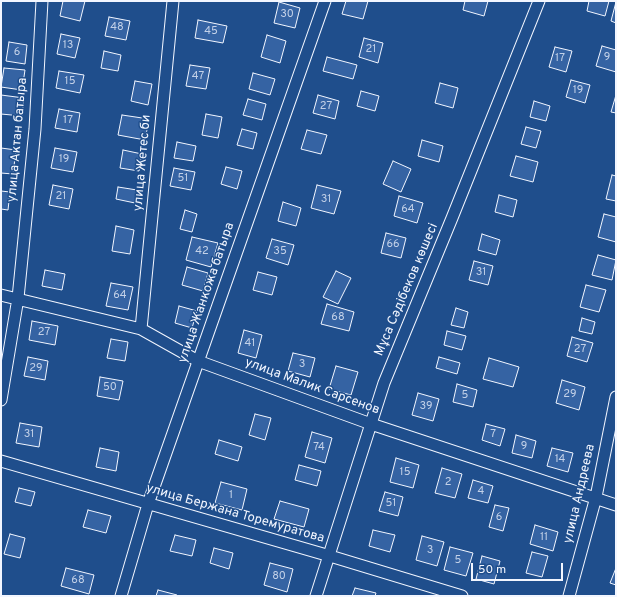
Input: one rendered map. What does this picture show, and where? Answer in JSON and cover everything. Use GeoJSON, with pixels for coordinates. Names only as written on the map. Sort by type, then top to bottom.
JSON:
{"type":"FeatureCollection","features":[{"type":"Feature","properties":{"kind":"street","name":"улица Актан батыра"},"geometry":{"type":"LineString","coordinates":[[1,400],[18,298],[35,129],[42,1]]}},
{"type":"Feature","properties":{"kind":"street","name":"улица Жетес би"},"geometry":{"type":"LineString","coordinates":[[141,329],[173,1]]}},
{"type":"Feature","properties":{"kind":"street","name":"улица Жанкожа батыра"},"geometry":{"type":"LineString","coordinates":[[121,596],[148,504],[325,1]]}},
{"type":"Feature","properties":{"kind":"street","name":"Мұса Сәдібеков көшесі"},"geometry":{"type":"LineString","coordinates":[[316,596],[384,383],[539,1]]}},
{"type":"Feature","properties":{"kind":"street","name":"улица Малик Сарсенов"},"geometry":{"type":"LineString","coordinates":[[1,295],[141,329],[198,360],[371,424],[616,504]]}},
{"type":"Feature","properties":{"kind":"street","name":"улица Андреева"},"geometry":{"type":"LineString","coordinates":[[569,596],[596,497],[616,397]]}},
{"type":"Feature","properties":{"kind":"street","name":"улица Бержана Торемуратова"},"geometry":{"type":"LineString","coordinates":[[1,461],[330,556],[462,596]]}},
{"type":"Feature","properties":{"kind":"building"},"geometry":{"type":"Polygon","coordinates":[[[63,1],[85,1],[80,21],[60,16],[63,1]]]}},
{"type":"Feature","properties":{"kind":"building"},"geometry":{"type":"Polygon","coordinates":[[[346,1],[368,1],[363,19],[342,14],[346,1]]]}},
{"type":"Feature","properties":{"kind":"building"},"geometry":{"type":"Polygon","coordinates":[[[465,1],[488,1],[484,16],[463,10],[465,1]]]}},
{"type":"Feature","properties":{"kind":"building"},"geometry":{"type":"Polygon","coordinates":[[[589,1],[609,1],[605,16],[587,11],[589,1]]]}},
{"type":"Feature","properties":{"kind":"building"},"geometry":{"type":"Polygon","coordinates":[[[279,2],[300,8],[295,28],[274,23],[279,2]]]}},
{"type":"Feature","properties":{"kind":"building"},"geometry":{"type":"Polygon","coordinates":[[[616,2],[616,23],[611,21],[616,2]]]}},
{"type":"Feature","properties":{"kind":"building"},"geometry":{"type":"Polygon","coordinates":[[[109,17],[130,21],[126,40],[105,36],[109,17]]]}},
{"type":"Feature","properties":{"kind":"building"},"geometry":{"type":"Polygon","coordinates":[[[198,20],[227,26],[223,43],[195,38],[198,20]]]}},
{"type":"Feature","properties":{"kind":"building"},"geometry":{"type":"Polygon","coordinates":[[[61,34],[80,38],[75,58],[57,54],[61,34]]]}},
{"type":"Feature","properties":{"kind":"building"},"geometry":{"type":"Polygon","coordinates":[[[267,35],[286,41],[280,63],[261,57],[267,35]]]}},
{"type":"Feature","properties":{"kind":"building"},"geometry":{"type":"Polygon","coordinates":[[[364,38],[383,43],[378,63],[359,57],[364,38]]]}},
{"type":"Feature","properties":{"kind":"building"},"geometry":{"type":"Polygon","coordinates":[[[9,42],[27,45],[25,64],[6,61],[9,42]]]}},
{"type":"Feature","properties":{"kind":"building"},"geometry":{"type":"Polygon","coordinates":[[[602,46],[616,50],[616,72],[596,66],[602,46]]]}},
{"type":"Feature","properties":{"kind":"building"},"geometry":{"type":"Polygon","coordinates":[[[555,47],[572,51],[566,72],[549,67],[555,47]]]}},
{"type":"Feature","properties":{"kind":"building"},"geometry":{"type":"Polygon","coordinates":[[[104,51],[121,55],[118,71],[101,68],[104,51]]]}},
{"type":"Feature","properties":{"kind":"building"},"geometry":{"type":"Polygon","coordinates":[[[327,57],[357,65],[353,79],[323,71],[327,57]]]}},
{"type":"Feature","properties":{"kind":"building"},"geometry":{"type":"Polygon","coordinates":[[[190,65],[210,68],[206,89],[186,86],[190,65]]]}},
{"type":"Feature","properties":{"kind":"building"},"geometry":{"type":"Polygon","coordinates":[[[4,68],[25,70],[22,90],[1,87],[4,68]]]}},
{"type":"Feature","properties":{"kind":"building"},"geometry":{"type":"Polygon","coordinates":[[[59,71],[84,75],[80,93],[56,88],[59,71]]]}},
{"type":"Feature","properties":{"kind":"building"},"geometry":{"type":"Polygon","coordinates":[[[253,73],[275,79],[270,95],[249,89],[253,73]]]}},
{"type":"Feature","properties":{"kind":"building"},"geometry":{"type":"Polygon","coordinates":[[[571,80],[590,85],[585,103],[566,97],[571,80]]]}},
{"type":"Feature","properties":{"kind":"building"},"geometry":{"type":"Polygon","coordinates":[[[135,81],[152,84],[148,105],[131,101],[135,81]]]}},
{"type":"Feature","properties":{"kind":"building"},"geometry":{"type":"Polygon","coordinates":[[[440,83],[458,88],[453,108],[435,103],[440,83]]]}},
{"type":"Feature","properties":{"kind":"building"},"geometry":{"type":"Polygon","coordinates":[[[361,91],[379,96],[375,111],[357,106],[361,91]]]}},
{"type":"Feature","properties":{"kind":"building"},"geometry":{"type":"Polygon","coordinates":[[[1,95],[24,98],[22,116],[1,114],[1,95]]]}},
{"type":"Feature","properties":{"kind":"building"},"geometry":{"type":"Polygon","coordinates":[[[318,95],[339,101],[335,119],[313,113],[318,95]]]}},
{"type":"Feature","properties":{"kind":"building"},"geometry":{"type":"Polygon","coordinates":[[[616,95],[616,113],[611,112],[616,95]]]}},
{"type":"Feature","properties":{"kind":"building"},"geometry":{"type":"Polygon","coordinates":[[[248,99],[266,104],[262,120],[243,115],[248,99]]]}},
{"type":"Feature","properties":{"kind":"building"},"geometry":{"type":"Polygon","coordinates":[[[534,101],[550,106],[546,121],[530,117],[534,101]]]}},
{"type":"Feature","properties":{"kind":"building"},"geometry":{"type":"Polygon","coordinates":[[[59,109],[80,113],[77,132],[55,128],[59,109]]]}},
{"type":"Feature","properties":{"kind":"building"},"geometry":{"type":"Polygon","coordinates":[[[206,114],[222,117],[218,138],[202,135],[206,114]]]}},
{"type":"Feature","properties":{"kind":"building"},"geometry":{"type":"Polygon","coordinates":[[[122,115],[149,119],[145,140],[118,135],[122,115]]]}},
{"type":"Feature","properties":{"kind":"building"},"geometry":{"type":"Polygon","coordinates":[[[526,127],[541,131],[536,148],[521,144],[526,127]]]}},
{"type":"Feature","properties":{"kind":"building"},"geometry":{"type":"Polygon","coordinates":[[[242,129],[257,133],[253,149],[237,145],[242,129]]]}},
{"type":"Feature","properties":{"kind":"building"},"geometry":{"type":"Polygon","coordinates":[[[307,130],[327,135],[321,154],[301,149],[307,130]]]}},
{"type":"Feature","properties":{"kind":"building"},"geometry":{"type":"Polygon","coordinates":[[[422,140],[443,146],[439,162],[418,156],[422,140]]]}},
{"type":"Feature","properties":{"kind":"building"},"geometry":{"type":"Polygon","coordinates":[[[177,142],[196,146],[193,161],[174,158],[177,142]]]}},
{"type":"Feature","properties":{"kind":"building"},"geometry":{"type":"Polygon","coordinates":[[[1,148],[16,150],[13,174],[1,173],[1,148]]]}},
{"type":"Feature","properties":{"kind":"building"},"geometry":{"type":"Polygon","coordinates":[[[55,148],[77,152],[73,172],[51,168],[55,148]]]}},
{"type":"Feature","properties":{"kind":"building"},"geometry":{"type":"Polygon","coordinates":[[[123,150],[142,154],[139,171],[120,168],[123,150]]]}},
{"type":"Feature","properties":{"kind":"building"},"geometry":{"type":"Polygon","coordinates":[[[516,156],[538,162],[533,182],[510,176],[516,156]]]}},
{"type":"Feature","properties":{"kind":"building"},"geometry":{"type":"Polygon","coordinates":[[[393,161],[411,169],[401,192],[383,184],[393,161]]]}},
{"type":"Feature","properties":{"kind":"building"},"geometry":{"type":"Polygon","coordinates":[[[226,167],[242,171],[237,189],[221,184],[226,167]]]}},
{"type":"Feature","properties":{"kind":"building"},"geometry":{"type":"Polygon","coordinates":[[[174,168],[195,172],[191,190],[170,186],[174,168]]]}},
{"type":"Feature","properties":{"kind":"building"},"geometry":{"type":"Polygon","coordinates":[[[612,175],[616,176],[616,201],[606,199],[612,175]]]}},
{"type":"Feature","properties":{"kind":"building"},"geometry":{"type":"Polygon","coordinates":[[[53,185],[73,189],[69,209],[49,205],[53,185]]]}},
{"type":"Feature","properties":{"kind":"building"},"geometry":{"type":"Polygon","coordinates":[[[317,185],[341,191],[334,214],[311,208],[317,185]]]}},
{"type":"Feature","properties":{"kind":"building"},"geometry":{"type":"Polygon","coordinates":[[[118,187],[137,190],[135,203],[116,199],[118,187]]]}},
{"type":"Feature","properties":{"kind":"building"},"geometry":{"type":"Polygon","coordinates":[[[1,191],[10,192],[8,210],[1,209],[1,191]]]}},
{"type":"Feature","properties":{"kind":"building"},"geometry":{"type":"Polygon","coordinates":[[[499,195],[517,200],[513,217],[495,212],[499,195]]]}},
{"type":"Feature","properties":{"kind":"building"},"geometry":{"type":"Polygon","coordinates":[[[399,196],[423,203],[417,223],[394,216],[399,196]]]}},
{"type":"Feature","properties":{"kind":"building"},"geometry":{"type":"Polygon","coordinates":[[[283,202],[301,208],[296,226],[278,221],[283,202]]]}},
{"type":"Feature","properties":{"kind":"building"},"geometry":{"type":"Polygon","coordinates":[[[185,210],[197,214],[192,232],[180,229],[185,210]]]}},
{"type":"Feature","properties":{"kind":"building"},"geometry":{"type":"Polygon","coordinates":[[[604,214],[616,217],[616,242],[598,237],[604,214]]]}},
{"type":"Feature","properties":{"kind":"building"},"geometry":{"type":"Polygon","coordinates":[[[116,226],[134,230],[130,254],[112,251],[116,226]]]}},
{"type":"Feature","properties":{"kind":"building"},"geometry":{"type":"Polygon","coordinates":[[[386,233],[406,238],[401,258],[381,253],[386,233]]]}},
{"type":"Feature","properties":{"kind":"building"},"geometry":{"type":"Polygon","coordinates":[[[482,234],[500,240],[496,255],[478,250],[482,234]]]}},
{"type":"Feature","properties":{"kind":"building"},"geometry":{"type":"Polygon","coordinates":[[[192,237],[218,243],[211,267],[186,260],[192,237]]]}},
{"type":"Feature","properties":{"kind":"building"},"geometry":{"type":"Polygon","coordinates":[[[272,239],[294,245],[288,265],[266,258],[272,239]]]}},
{"type":"Feature","properties":{"kind":"building"},"geometry":{"type":"Polygon","coordinates":[[[598,255],[616,260],[612,280],[592,275],[598,255]]]}},
{"type":"Feature","properties":{"kind":"building"},"geometry":{"type":"Polygon","coordinates":[[[474,261],[493,266],[488,285],[469,280],[474,261]]]}},
{"type":"Feature","properties":{"kind":"building"},"geometry":{"type":"Polygon","coordinates":[[[187,267],[208,273],[203,291],[182,285],[187,267]]]}},
{"type":"Feature","properties":{"kind":"building"},"geometry":{"type":"Polygon","coordinates":[[[45,270],[65,274],[62,290],[42,286],[45,270]]]}},
{"type":"Feature","properties":{"kind":"building"},"geometry":{"type":"Polygon","coordinates":[[[336,271],[351,278],[338,304],[323,297],[336,271]]]}},
{"type":"Feature","properties":{"kind":"building"},"geometry":{"type":"Polygon","coordinates":[[[258,272],[277,277],[272,295],[253,290],[258,272]]]}},
{"type":"Feature","properties":{"kind":"building"},"geometry":{"type":"Polygon","coordinates":[[[111,283],[133,287],[128,310],[106,306],[111,283]]]}},
{"type":"Feature","properties":{"kind":"building"},"geometry":{"type":"Polygon","coordinates":[[[586,285],[606,290],[599,312],[580,307],[586,285]]]}},
{"type":"Feature","properties":{"kind":"building"},"geometry":{"type":"Polygon","coordinates":[[[327,304],[354,312],[349,331],[321,324],[327,304]]]}},
{"type":"Feature","properties":{"kind":"building"},"geometry":{"type":"Polygon","coordinates":[[[179,306],[197,311],[192,328],[175,323],[179,306]]]}},
{"type":"Feature","properties":{"kind":"building"},"geometry":{"type":"Polygon","coordinates":[[[456,308],[468,312],[464,328],[451,325],[456,308]]]}},
{"type":"Feature","properties":{"kind":"building"},"geometry":{"type":"Polygon","coordinates":[[[582,318],[595,322],[592,334],[579,331],[582,318]]]}},
{"type":"Feature","properties":{"kind":"building"},"geometry":{"type":"Polygon","coordinates":[[[32,321],[58,326],[55,345],[29,340],[32,321]]]}},
{"type":"Feature","properties":{"kind":"building"},"geometry":{"type":"Polygon","coordinates":[[[244,330],[262,335],[256,358],[238,353],[244,330]]]}},
{"type":"Feature","properties":{"kind":"building"},"geometry":{"type":"Polygon","coordinates":[[[447,331],[466,336],[462,350],[444,345],[447,331]]]}},
{"type":"Feature","properties":{"kind":"building"},"geometry":{"type":"Polygon","coordinates":[[[572,337],[593,343],[587,362],[567,356],[572,337]]]}},
{"type":"Feature","properties":{"kind":"building"},"geometry":{"type":"Polygon","coordinates":[[[111,339],[128,342],[125,361],[107,358],[111,339]]]}},
{"type":"Feature","properties":{"kind":"building"},"geometry":{"type":"Polygon","coordinates":[[[293,353],[315,358],[310,377],[288,371],[293,353]]]}},
{"type":"Feature","properties":{"kind":"building"},"geometry":{"type":"Polygon","coordinates":[[[28,357],[48,361],[45,380],[24,376],[28,357]]]}},
{"type":"Feature","properties":{"kind":"building"},"geometry":{"type":"Polygon","coordinates":[[[439,357],[460,363],[457,374],[436,368],[439,357]]]}},
{"type":"Feature","properties":{"kind":"building"},"geometry":{"type":"Polygon","coordinates":[[[489,358],[519,367],[513,387],[483,379],[489,358]]]}},
{"type":"Feature","properties":{"kind":"building"},"geometry":{"type":"Polygon","coordinates":[[[336,366],[358,372],[351,395],[329,389],[336,366]]]}},
{"type":"Feature","properties":{"kind":"building"},"geometry":{"type":"Polygon","coordinates":[[[100,377],[123,381],[119,400],[97,396],[100,377]]]}},
{"type":"Feature","properties":{"kind":"building"},"geometry":{"type":"Polygon","coordinates":[[[562,380],[585,387],[579,410],[556,403],[562,380]]]}},
{"type":"Feature","properties":{"kind":"building"},"geometry":{"type":"Polygon","coordinates":[[[457,384],[477,390],[473,407],[453,402],[457,384]]]}},
{"type":"Feature","properties":{"kind":"building"},"geometry":{"type":"Polygon","coordinates":[[[418,393],[439,399],[433,421],[412,415],[418,393]]]}},
{"type":"Feature","properties":{"kind":"building"},"geometry":{"type":"Polygon","coordinates":[[[255,414],[271,418],[265,440],[249,435],[255,414]]]}},
{"type":"Feature","properties":{"kind":"building"},"geometry":{"type":"Polygon","coordinates":[[[20,423],[42,427],[39,447],[16,443],[20,423]]]}},
{"type":"Feature","properties":{"kind":"building"},"geometry":{"type":"Polygon","coordinates":[[[486,424],[505,429],[500,446],[482,440],[486,424]]]}},
{"type":"Feature","properties":{"kind":"building"},"geometry":{"type":"Polygon","coordinates":[[[312,432],[332,438],[325,463],[305,457],[312,432]]]}},
{"type":"Feature","properties":{"kind":"building"},"geometry":{"type":"Polygon","coordinates":[[[516,435],[536,441],[532,458],[512,453],[516,435]]]}},
{"type":"Feature","properties":{"kind":"building"},"geometry":{"type":"Polygon","coordinates":[[[219,440],[242,447],[238,461],[215,454],[219,440]]]}},
{"type":"Feature","properties":{"kind":"building"},"geometry":{"type":"Polygon","coordinates":[[[100,448],[119,452],[116,471],[96,467],[100,448]]]}},
{"type":"Feature","properties":{"kind":"building"},"geometry":{"type":"Polygon","coordinates":[[[552,448],[573,453],[568,472],[547,466],[552,448]]]}},
{"type":"Feature","properties":{"kind":"building"},"geometry":{"type":"Polygon","coordinates":[[[396,458],[419,465],[413,488],[390,482],[396,458]]]}},
{"type":"Feature","properties":{"kind":"building"},"geometry":{"type":"Polygon","coordinates":[[[299,465],[321,471],[317,486],[295,480],[299,465]]]}},
{"type":"Feature","properties":{"kind":"building"},"geometry":{"type":"Polygon","coordinates":[[[442,468],[462,474],[455,498],[435,493],[442,468]]]}},
{"type":"Feature","properties":{"kind":"building"},"geometry":{"type":"Polygon","coordinates":[[[473,480],[493,486],[488,503],[468,498],[473,480]]]}},
{"type":"Feature","properties":{"kind":"building"},"geometry":{"type":"Polygon","coordinates":[[[221,482],[247,489],[242,510],[215,503],[221,482]]]}},
{"type":"Feature","properties":{"kind":"building"},"geometry":{"type":"Polygon","coordinates":[[[19,488],[35,492],[31,506],[15,502],[19,488]]]}},
{"type":"Feature","properties":{"kind":"building"},"geometry":{"type":"Polygon","coordinates":[[[385,492],[403,497],[398,516],[379,511],[385,492]]]}},
{"type":"Feature","properties":{"kind":"building"},"geometry":{"type":"Polygon","coordinates":[[[280,501],[309,509],[304,527],[274,519],[280,501]]]}},
{"type":"Feature","properties":{"kind":"building"},"geometry":{"type":"Polygon","coordinates":[[[495,505],[509,508],[503,531],[489,527],[495,505]]]}},
{"type":"Feature","properties":{"kind":"building"},"geometry":{"type":"Polygon","coordinates":[[[88,510],[111,516],[106,533],[83,527],[88,510]]]}},
{"type":"Feature","properties":{"kind":"building"},"geometry":{"type":"Polygon","coordinates":[[[535,525],[558,532],[553,551],[530,544],[535,525]]]}},
{"type":"Feature","properties":{"kind":"building"},"geometry":{"type":"Polygon","coordinates":[[[373,530],[395,535],[390,552],[369,546],[373,530]]]}},
{"type":"Feature","properties":{"kind":"building"},"geometry":{"type":"Polygon","coordinates":[[[10,534],[25,538],[20,558],[4,554],[10,534]]]}},
{"type":"Feature","properties":{"kind":"building"},"geometry":{"type":"Polygon","coordinates":[[[175,535],[196,540],[192,556],[170,551],[175,535]]]}},
{"type":"Feature","properties":{"kind":"building"},"geometry":{"type":"Polygon","coordinates":[[[422,536],[444,542],[437,566],[416,560],[422,536]]]}},
{"type":"Feature","properties":{"kind":"building"},"geometry":{"type":"Polygon","coordinates":[[[450,547],[473,553],[466,576],[444,570],[450,547]]]}},
{"type":"Feature","properties":{"kind":"building"},"geometry":{"type":"Polygon","coordinates":[[[214,548],[233,553],[229,569],[210,563],[214,548]]]}},
{"type":"Feature","properties":{"kind":"building"},"geometry":{"type":"Polygon","coordinates":[[[532,552],[548,556],[542,577],[526,573],[532,552]]]}},
{"type":"Feature","properties":{"kind":"building"},"geometry":{"type":"Polygon","coordinates":[[[482,556],[500,561],[494,584],[476,579],[482,556]]]}},
{"type":"Feature","properties":{"kind":"building"},"geometry":{"type":"Polygon","coordinates":[[[270,563],[293,569],[287,592],[264,585],[270,563]]]}},
{"type":"Feature","properties":{"kind":"building"},"geometry":{"type":"Polygon","coordinates":[[[66,568],[94,575],[89,594],[61,586],[66,568]]]}},
{"type":"Feature","properties":{"kind":"building"},"geometry":{"type":"Polygon","coordinates":[[[616,568],[616,585],[610,583],[616,568]]]}},
{"type":"Feature","properties":{"kind":"building"},"geometry":{"type":"Polygon","coordinates":[[[355,588],[376,593],[375,596],[352,596],[355,588]]]}},
{"type":"Feature","properties":{"kind":"building"},"geometry":{"type":"Polygon","coordinates":[[[158,590],[177,595],[177,596],[156,596],[158,590]]]}}]}
